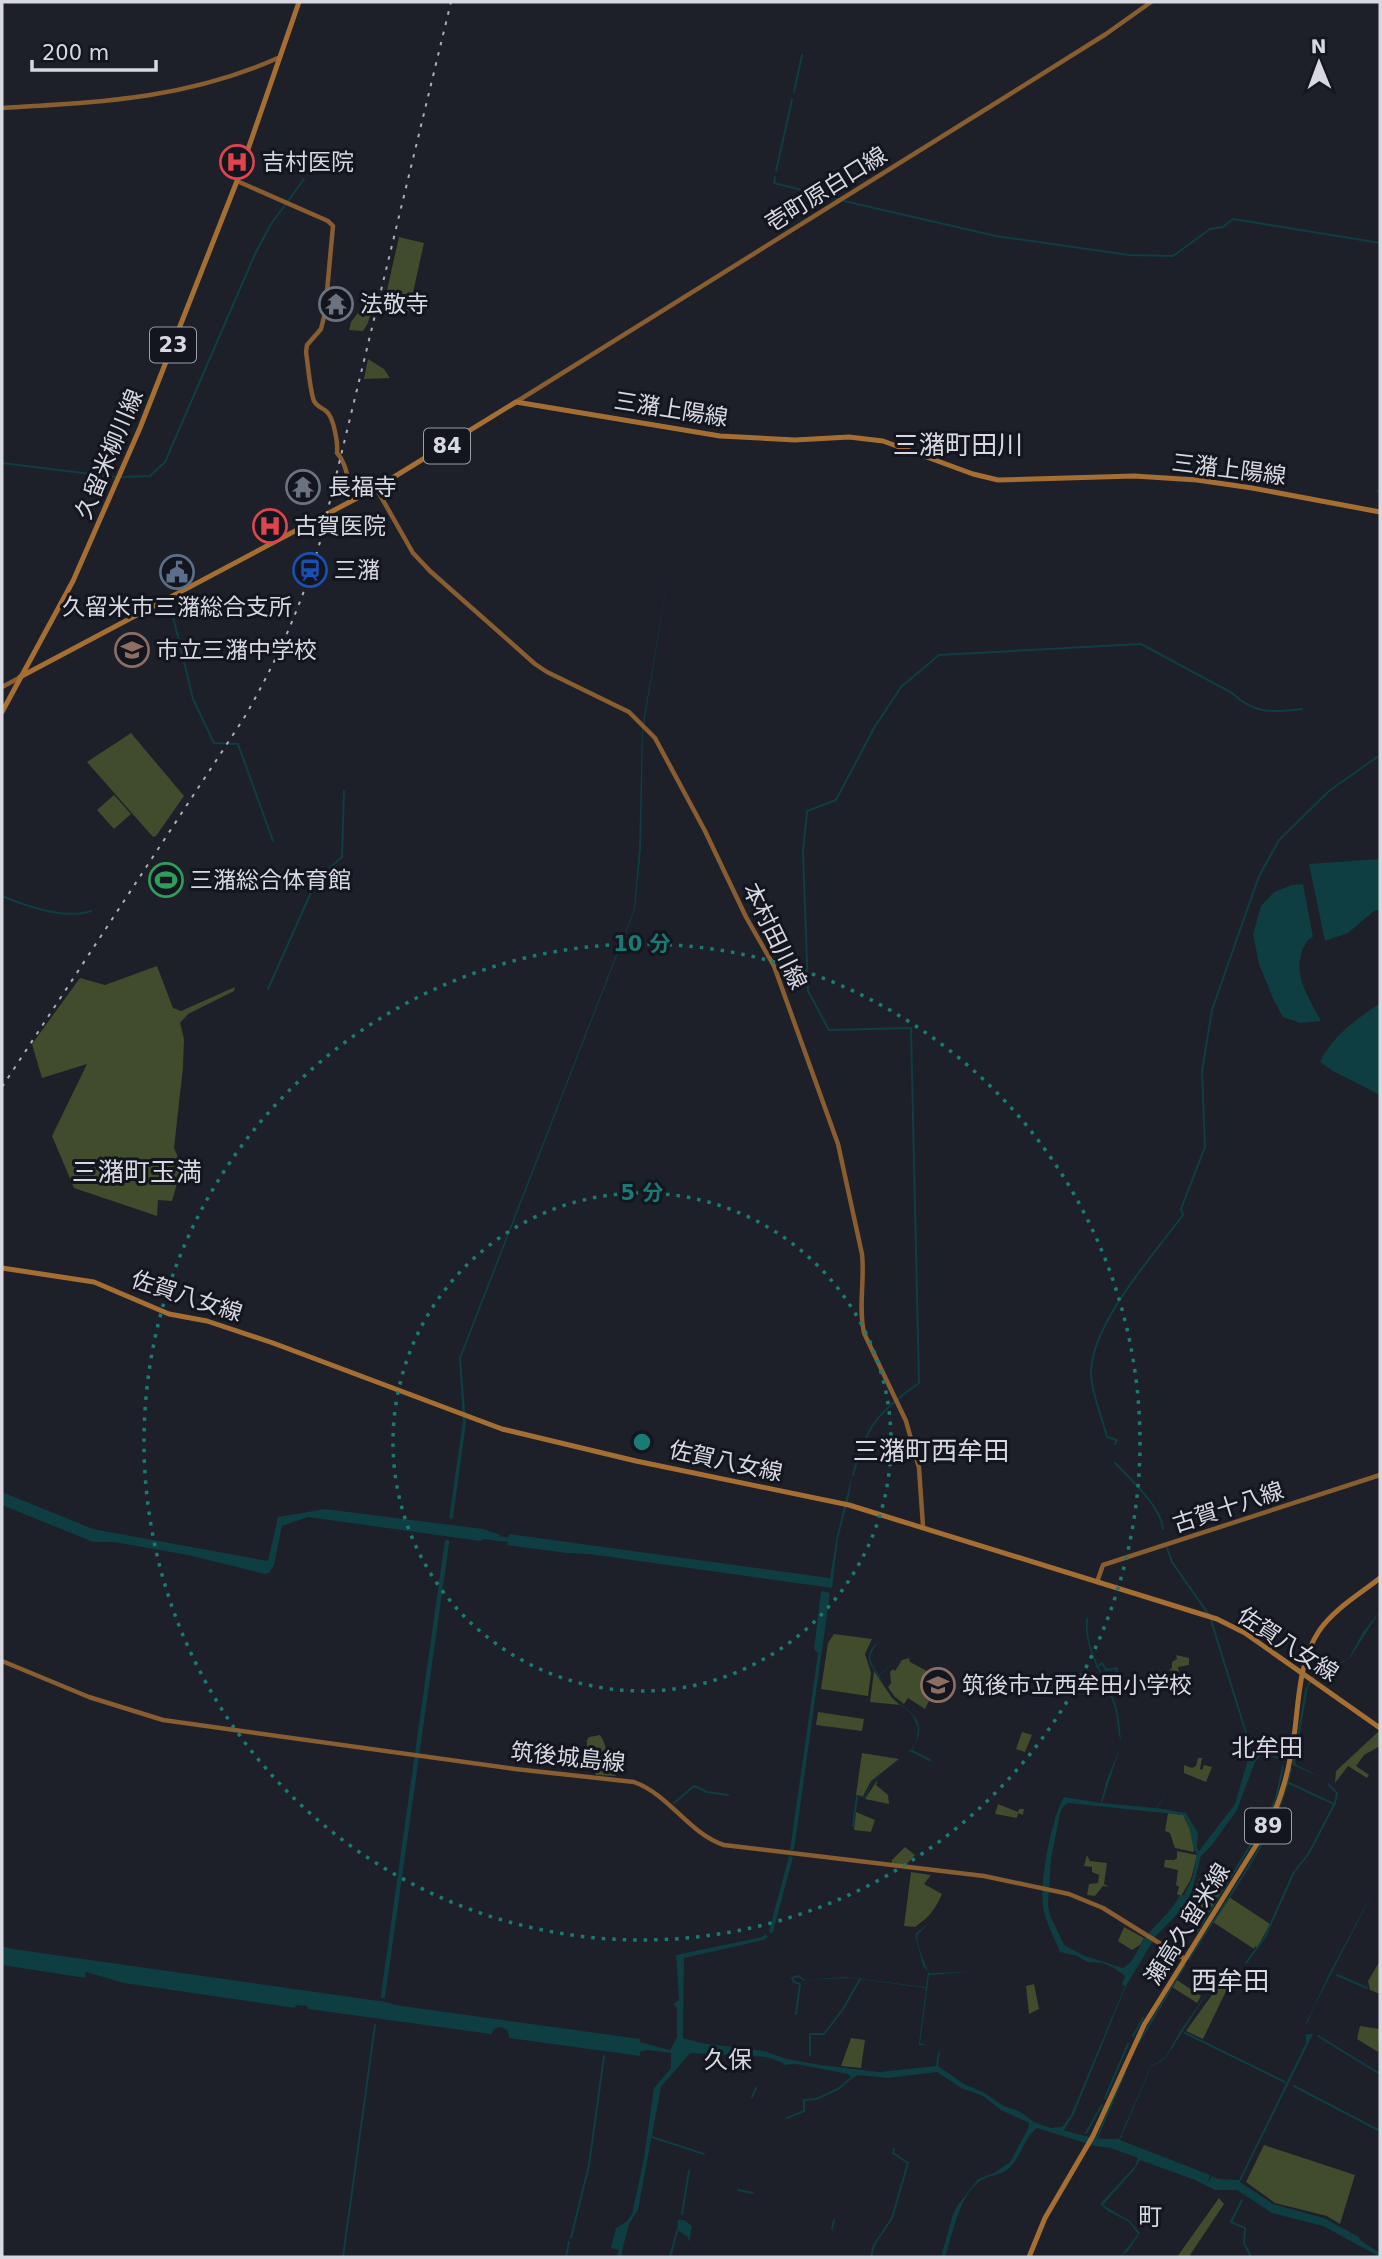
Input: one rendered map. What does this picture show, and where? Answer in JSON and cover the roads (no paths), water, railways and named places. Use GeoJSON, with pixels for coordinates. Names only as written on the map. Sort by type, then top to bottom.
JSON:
{"type":"FeatureCollection","features":[{"type":"Feature","properties":{"kind":"main road","name":"久留米柳川線"},"geometry":{"type":"LineString","coordinates":[[2,712],[73,581],[92,540],[198,285],[299,2]]}},
{"type":"Feature","properties":{"kind":"main road","name":"壱町原白口線"},"geometry":{"type":"LineString","coordinates":[[516,402],[1060,63],[1151,2]]}},
{"type":"Feature","properties":{"kind":"main road"},"geometry":{"type":"LineString","coordinates":[[2,108],[127,99],[184,89],[221,80],[278,58]]}},
{"type":"Feature","properties":{"kind":"main road"},"geometry":{"type":"LineString","coordinates":[[237,181],[328,221],[333,226],[325,313],[321,329],[307,345],[306,352],[312,396],[316,405],[331,418],[338,446],[337,453],[341,457],[354,500]]}},
{"type":"Feature","properties":{"kind":"main road","name":"84"},"geometry":{"type":"LineString","coordinates":[[20,677],[376,488],[516,402]]}},
{"type":"Feature","properties":{"kind":"main road","name":"三潴上陽線"},"geometry":{"type":"LineString","coordinates":[[516,402],[720,436],[883,441],[973,474],[998,480],[1134,476],[1197,480],[1380,512]]}},
{"type":"Feature","properties":{"kind":"main road","name":"本村田川線"},"geometry":{"type":"LineString","coordinates":[[376,488],[413,553],[430,570],[547,672],[613,703],[639,720],[655,738],[683,790],[774,966],[838,1144],[862,1254],[864,1270],[861,1320],[864,1333],[906,1421],[919,1468],[923,1526]]}},
{"type":"Feature","properties":{"kind":"main road"},"geometry":{"type":"LineString","coordinates":[[2,687],[20,677]]}},
{"type":"Feature","properties":{"kind":"main road","name":"佐賀八女線"},"geometry":{"type":"LineString","coordinates":[[2,1268],[94,1282],[169,1314],[207,1321],[249,1334],[510,1432],[844,1504],[1097,1581],[1231,1626],[1380,1728]]}},
{"type":"Feature","properties":{"kind":"main road","name":"古賀十八線"},"geometry":{"type":"LineString","coordinates":[[1097,1581],[1103,1565],[1380,1475]]}},
{"type":"Feature","properties":{"kind":"main road","name":"瀬高久留米線"},"geometry":{"type":"LineString","coordinates":[[1029,2257],[1045,2218],[1093,2136],[1144,2025],[1277,1809],[1289,1766],[1302,1673],[1311,1646],[1330,1618],[1380,1578]]}},
{"type":"Feature","properties":{"kind":"main road","name":"筑後城島線"},"geometry":{"type":"LineString","coordinates":[[2,1661],[89,1698],[153,1718],[407,1754],[634,1782],[649,1787],[708,1838],[724,1845],[984,1876],[1069,1894],[1103,1908],[1185,1959]]}},
{"type":"Feature","properties":{"kind":"waterway"},"geometry":{"type":"LineString","coordinates":[[794,92],[802,55]]}},
{"type":"Feature","properties":{"kind":"waterway"},"geometry":{"type":"LineString","coordinates":[[776,171],[792,100]]}},
{"type":"Feature","properties":{"kind":"waterway"},"geometry":{"type":"LineString","coordinates":[[775,177],[774,183],[837,199]]}},
{"type":"Feature","properties":{"kind":"waterway"},"geometry":{"type":"LineString","coordinates":[[288,201],[304,179]]}},
{"type":"Feature","properties":{"kind":"waterway"},"geometry":{"type":"LineString","coordinates":[[844,201],[996,236],[1129,255],[1173,256],[1210,229],[1223,227],[1233,219],[1380,243]]}},
{"type":"Feature","properties":{"kind":"waterway"},"geometry":{"type":"LineString","coordinates":[[121,477],[150,476],[165,462],[255,254],[285,205]]}},
{"type":"Feature","properties":{"kind":"waterway"},"geometry":{"type":"LineString","coordinates":[[2,463],[115,477]]}},
{"type":"Feature","properties":{"kind":"waterway"},"geometry":{"type":"LineString","coordinates":[[170,604],[193,699],[214,743],[238,744],[273,841]]}},
{"type":"Feature","properties":{"kind":"waterway"},"geometry":{"type":"LineString","coordinates":[[853,1475],[863,1444],[875,1422],[893,1403],[919,1383],[911,1028],[829,1030],[808,991],[803,852],[807,811],[836,800],[874,728],[901,687],[939,655],[1141,644],[1257,709],[1302,709]]}},
{"type":"Feature","properties":{"kind":"waterway"},"geometry":{"type":"LineString","coordinates":[[1115,1444],[1117,1440],[1107,1437],[1093,1388],[1091,1373],[1094,1354],[1101,1333],[1126,1290],[1183,1215],[1181,1209],[1205,1147],[1202,1071],[1212,1010],[1259,876],[1279,840],[1329,791],[1380,755]]}},
{"type":"Feature","properties":{"kind":"waterway"},"geometry":{"type":"LineString","coordinates":[[268,989],[317,879],[342,857],[344,791]]}},
{"type":"Feature","properties":{"kind":"waterway"},"geometry":{"type":"LineString","coordinates":[[2,896],[34,908],[58,913],[91,911]]}},
{"type":"Feature","properties":{"kind":"waterway"},"geometry":{"type":"LineString","coordinates":[[1115,1463],[1151,1502],[1163,1529]]}},
{"type":"Feature","properties":{"kind":"waterway"},"geometry":{"type":"LineString","coordinates":[[494,1538],[513,1540]]}},
{"type":"Feature","properties":{"kind":"waterway"},"geometry":{"type":"LineString","coordinates":[[383,1996],[447,1542]]}},
{"type":"Feature","properties":{"kind":"waterway"},"geometry":{"type":"LineString","coordinates":[[1167,1548],[1172,1562],[1209,1615]]}},
{"type":"Feature","properties":{"kind":"waterway"},"geometry":{"type":"LineString","coordinates":[[1211,1620],[1252,1752]]}},
{"type":"Feature","properties":{"kind":"waterway"},"geometry":{"type":"LineString","coordinates":[[1097,1667],[1102,1663],[1106,1670],[1117,1668],[1115,1686]]}},
{"type":"Feature","properties":{"kind":"waterway"},"geometry":{"type":"LineString","coordinates":[[912,1751],[930,1760]]}},
{"type":"Feature","properties":{"kind":"waterway"},"geometry":{"type":"LineString","coordinates":[[1197,1932],[1269,1815],[1283,1767]]}},
{"type":"Feature","properties":{"kind":"waterway"},"geometry":{"type":"LineString","coordinates":[[1189,1959],[1248,1867],[1275,1818],[1291,1769]]}},
{"type":"Feature","properties":{"kind":"waterway"},"geometry":{"type":"LineString","coordinates":[[1289,1783],[1334,1804]]}},
{"type":"Feature","properties":{"kind":"waterway"},"geometry":{"type":"LineString","coordinates":[[1246,1963],[1265,1937],[1294,1872],[1309,1853],[1335,1803],[1337,1793],[1328,1784]]}},
{"type":"Feature","properties":{"kind":"waterway"},"geometry":{"type":"LineString","coordinates":[[674,1803],[694,1786],[707,1792],[728,1795]]}},
{"type":"Feature","properties":{"kind":"waterway"},"geometry":{"type":"LineString","coordinates":[[853,1826],[857,1797]]}},
{"type":"Feature","properties":{"kind":"waterway"},"geometry":{"type":"LineString","coordinates":[[1139,2042],[1185,1965]]}},
{"type":"Feature","properties":{"kind":"waterway"},"geometry":{"type":"LineString","coordinates":[[1337,1975],[1367,1988]]}},
{"type":"Feature","properties":{"kind":"waterway"},"geometry":{"type":"LineString","coordinates":[[796,2014],[800,1984],[792,1978],[798,1976],[804,1980]]}},
{"type":"Feature","properties":{"kind":"waterway"},"geometry":{"type":"LineString","coordinates":[[810,2055],[810,2034],[824,2034],[843,2009],[860,1979]]}},
{"type":"Feature","properties":{"kind":"waterway"},"geometry":{"type":"LineString","coordinates":[[1133,2036],[1143,2018]]}},
{"type":"Feature","properties":{"kind":"waterway"},"geometry":{"type":"LineString","coordinates":[[343,2257],[375,2025]]}},
{"type":"Feature","properties":{"kind":"waterway"},"geometry":{"type":"LineString","coordinates":[[1185,2033],[1285,2082]]}},
{"type":"Feature","properties":{"kind":"waterway"},"geometry":{"type":"LineString","coordinates":[[1318,2036],[1380,2074]]}},
{"type":"Feature","properties":{"kind":"waterway"},"geometry":{"type":"LineString","coordinates":[[1105,2098],[1128,2044]]}},
{"type":"Feature","properties":{"kind":"waterway"},"geometry":{"type":"LineString","coordinates":[[571,2238],[589,2165],[604,2056]]}},
{"type":"Feature","properties":{"kind":"waterway"},"geometry":{"type":"LineString","coordinates":[[1097,2138],[1125,2072]]}},
{"type":"Feature","properties":{"kind":"waterway"},"geometry":{"type":"LineString","coordinates":[[787,2118],[804,2111],[804,2100],[816,2099],[838,2089],[851,2078]]}},
{"type":"Feature","properties":{"kind":"waterway"},"geometry":{"type":"LineString","coordinates":[[1294,2086],[1380,2131]]}},
{"type":"Feature","properties":{"kind":"waterway"},"geometry":{"type":"LineString","coordinates":[[752,2097],[756,2088]]}},
{"type":"Feature","properties":{"kind":"waterway"},"geometry":{"type":"LineString","coordinates":[[1086,2133],[1102,2105]]}},
{"type":"Feature","properties":{"kind":"waterway"},"geometry":{"type":"LineString","coordinates":[[652,2137],[704,2154]]}},
{"type":"Feature","properties":{"kind":"waterway"},"geometry":{"type":"LineString","coordinates":[[871,2257],[874,2245],[892,2218],[908,2163],[893,2153],[894,2149]]}},
{"type":"Feature","properties":{"kind":"waterway"},"geometry":{"type":"LineString","coordinates":[[682,2214],[689,2171]]}},
{"type":"Feature","properties":{"kind":"waterway"},"geometry":{"type":"LineString","coordinates":[[738,2190],[753,2193]]}},
{"type":"Feature","properties":{"kind":"waterway"},"geometry":{"type":"LineString","coordinates":[[1242,2200],[1231,2222],[1245,2228],[1244,2243],[1251,2257]]}},
{"type":"Feature","properties":{"kind":"waterway"},"geometry":{"type":"LineString","coordinates":[[832,2229],[834,2220]]}},
{"type":"Feature","properties":{"kind":"waterway"},"geometry":{"type":"LineString","coordinates":[[670,2257],[677,2231]]}},
{"type":"Feature","properties":{"kind":"waterway"},"geometry":{"type":"LineString","coordinates":[[566,2257],[569,2242]]}},
{"type":"Feature","properties":{"kind":"railway"},"geometry":{"type":"LineString","coordinates":[[2,1087],[244,718],[278,654],[297,610],[320,542],[451,2]]}},
{"type":"Feature","properties":{"kind":"place","name":"吉村医院"},"geometry":{"type":"Point","coordinates":[237,162]}},
{"type":"Feature","properties":{"kind":"place","name":"法敬寺"},"geometry":{"type":"Point","coordinates":[336,304]}},
{"type":"Feature","properties":{"kind":"place","name":"長福寺"},"geometry":{"type":"Point","coordinates":[303,487]}},
{"type":"Feature","properties":{"kind":"place","name":"古賀医院"},"geometry":{"type":"Point","coordinates":[270,526]}},
{"type":"Feature","properties":{"kind":"place","name":"三潴"},"geometry":{"type":"Point","coordinates":[310,570]}},
{"type":"Feature","properties":{"kind":"place","name":"久留米市三潴総合支所"},"geometry":{"type":"Point","coordinates":[177,572]}},
{"type":"Feature","properties":{"kind":"place","name":"市立三潴中学校"},"geometry":{"type":"Point","coordinates":[132,650]}},
{"type":"Feature","properties":{"kind":"place","name":"三潴総合体育館"},"geometry":{"type":"Point","coordinates":[166,880]}},
{"type":"Feature","properties":{"kind":"place","name":"筑後市立西牟田小学校"},"geometry":{"type":"Point","coordinates":[938,1685]}},
{"type":"Feature","properties":{"kind":"district","name":"三潴町田川"},"geometry":{"type":"Point","coordinates":[958,445]}},
{"type":"Feature","properties":{"kind":"district","name":"三潴町玉満"},"geometry":{"type":"Point","coordinates":[137,1172]}},
{"type":"Feature","properties":{"kind":"district","name":"三潴町西牟田"},"geometry":{"type":"Point","coordinates":[931,1451]}},
{"type":"Feature","properties":{"kind":"district","name":"北牟田"},"geometry":{"type":"Point","coordinates":[1267,1748]}},
{"type":"Feature","properties":{"kind":"district","name":"西牟田"},"geometry":{"type":"Point","coordinates":[1230,1981]}},
{"type":"Feature","properties":{"kind":"district","name":"久保"},"geometry":{"type":"Point","coordinates":[728,2060]}},
{"type":"Feature","properties":{"kind":"district","name":"町"},"geometry":{"type":"Point","coordinates":[1150,2217]}}]}
